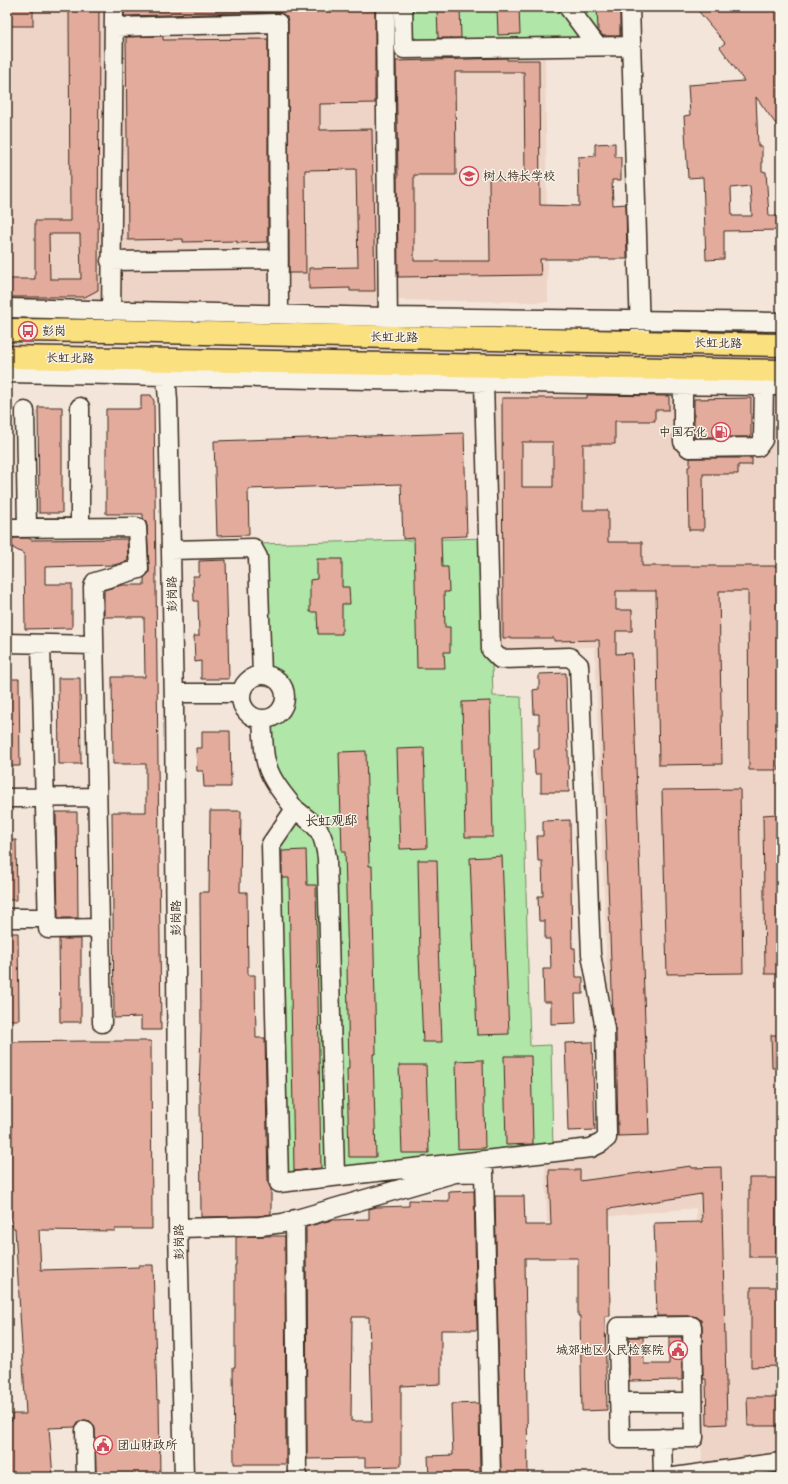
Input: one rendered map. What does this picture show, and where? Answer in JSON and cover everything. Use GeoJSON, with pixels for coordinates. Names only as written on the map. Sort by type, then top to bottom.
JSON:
{"type":"FeatureCollection","features":[{"type":"Feature","properties":{"kind":"highway","name":"长虹北路"},"geometry":{"type":"LineString","coordinates":[[7,330],[111,321],[640,332],[781,345]]}},
{"type":"Feature","properties":{"kind":"highway","name":"长虹北路"},"geometry":{"type":"LineString","coordinates":[[7,357],[166,368],[781,371]]}},
{"type":"Feature","properties":{"kind":"street"},"geometry":{"type":"LineString","coordinates":[[7,308],[111,321],[110,261],[115,27],[114,7]]}},
{"type":"Feature","properties":{"kind":"street"},"geometry":{"type":"LineString","coordinates":[[385,7],[388,327]]}},
{"type":"Feature","properties":{"kind":"street"},"geometry":{"type":"LineString","coordinates":[[403,7],[404,48],[631,46]]}},
{"type":"Feature","properties":{"kind":"street"},"geometry":{"type":"LineString","coordinates":[[568,7],[597,46]]}},
{"type":"Feature","properties":{"kind":"street"},"geometry":{"type":"LineString","coordinates":[[630,7],[640,332],[781,322]]}},
{"type":"Feature","properties":{"kind":"street"},"geometry":{"type":"LineString","coordinates":[[115,27],[278,23],[279,325]]}},
{"type":"Feature","properties":{"kind":"street"},"geometry":{"type":"LineString","coordinates":[[110,261],[278,259]]}},
{"type":"Feature","properties":{"kind":"street"},"geometry":{"type":"LineString","coordinates":[[7,374],[166,368],[484,382],[772,385],[763,440],[758,447],[689,448],[683,442],[682,385]]}},
{"type":"Feature","properties":{"kind":"street","name":"彭岗路"},"geometry":{"type":"LineString","coordinates":[[166,368],[174,697],[178,1228],[184,1477]]}},
{"type":"Feature","properties":{"kind":"street"},"geometry":{"type":"LineString","coordinates":[[294,809],[271,844],[278,1183],[591,1148],[607,1138],[605,1029],[591,954],[579,665],[570,657],[500,659],[491,650],[484,382]]}},
{"type":"Feature","properties":{"kind":"street"},"geometry":{"type":"LineString","coordinates":[[80,407],[80,527]]}},
{"type":"Feature","properties":{"kind":"street"},"geometry":{"type":"LineString","coordinates":[[25,412],[26,527]]}},
{"type":"Feature","properties":{"kind":"street"},"geometry":{"type":"LineString","coordinates":[[7,528],[137,526],[138,569],[95,582],[93,587],[102,1023]]}},
{"type":"Feature","properties":{"kind":"street"},"geometry":{"type":"LineString","coordinates":[[171,550],[253,548],[258,557],[262,675]]}},
{"type":"Feature","properties":{"kind":"street"},"geometry":{"type":"LineString","coordinates":[[7,643],[94,644]]}},
{"type":"Feature","properties":{"kind":"street"},"geometry":{"type":"LineString","coordinates":[[41,644],[48,929],[100,928]]}},
{"type":"Feature","properties":{"kind":"street"},"geometry":{"type":"LineString","coordinates":[[262,675],[269,675],[276,678],[281,683],[286,697],[281,710],[276,715],[262,719],[255,718],[249,714],[244,708],[242,697],[244,686],[248,680],[255,676],[262,675]]}},
{"type":"Feature","properties":{"kind":"street"},"geometry":{"type":"LineString","coordinates":[[174,697],[242,697]]}},
{"type":"Feature","properties":{"kind":"street"},"geometry":{"type":"LineString","coordinates":[[262,719],[265,758],[269,771],[280,791],[294,809],[317,827],[324,840],[327,858],[335,1176]]}},
{"type":"Feature","properties":{"kind":"street"},"geometry":{"type":"LineString","coordinates":[[7,798],[97,797]]}},
{"type":"Feature","properties":{"kind":"street"},"geometry":{"type":"LineString","coordinates":[[7,918],[47,918]]}},
{"type":"Feature","properties":{"kind":"street"},"geometry":{"type":"LineString","coordinates":[[178,1228],[260,1226],[283,1223],[455,1172],[484,1172],[491,1477]]}},
{"type":"Feature","properties":{"kind":"street"},"geometry":{"type":"LineString","coordinates":[[295,1219],[297,1477]]}},
{"type":"Feature","properties":{"kind":"street"},"geometry":{"type":"LineString","coordinates":[[618,1326],[692,1326],[693,1402],[694,1438],[620,1439],[618,1326]]}},
{"type":"Feature","properties":{"kind":"street"},"geometry":{"type":"LineString","coordinates":[[619,1402],[693,1402]]}},
{"type":"Feature","properties":{"kind":"street"},"geometry":{"type":"LineString","coordinates":[[85,1430],[86,1477]]}},
{"type":"Feature","properties":{"kind":"street"},"geometry":{"type":"LineString","coordinates":[[662,1438],[663,1477]]}},
{"type":"Feature","properties":{"kind":"street"},"geometry":{"type":"LineString","coordinates":[[674,1477],[781,1462]]}},
{"type":"Feature","properties":{"kind":"shaded area"},"geometry":{"type":"Polygon","coordinates":[[[7,7],[385,7],[387,306],[110,300],[7,300],[7,7]]]}},
{"type":"Feature","properties":{"kind":"shaded area","name":"树人特长学校"},"geometry":{"type":"Polygon","coordinates":[[[392,51],[545,52],[548,302],[391,300],[392,51]]]}},
{"type":"Feature","properties":{"kind":"shaded area"},"geometry":{"type":"Polygon","coordinates":[[[492,390],[781,393],[781,1458],[702,1468],[696,1208],[547,1222],[545,1158],[613,1137],[595,647],[505,649],[497,642],[492,390]]]}},
{"type":"Feature","properties":{"kind":"shaded area"},"geometry":{"type":"Polygon","coordinates":[[[8,532],[10,629],[7,629],[8,532]]]}},
{"type":"Feature","properties":{"kind":"green space"},"geometry":{"type":"Polygon","coordinates":[[[396,7],[639,7],[640,38],[436,45],[417,39],[396,27],[396,7]]]}},
{"type":"Feature","properties":{"kind":"green space"},"geometry":{"type":"Polygon","coordinates":[[[488,538],[493,696],[521,697],[530,1046],[551,1045],[553,1152],[279,1183],[271,844],[294,809],[272,777],[269,718],[276,714],[281,708],[286,696],[281,685],[276,679],[269,675],[256,544],[488,538]]]}},
{"type":"Feature","properties":{"kind":"building"},"geometry":{"type":"Polygon","coordinates":[[[7,7],[33,7],[33,26],[7,26],[7,7]]]}},
{"type":"Feature","properties":{"kind":"building"},"geometry":{"type":"Polygon","coordinates":[[[69,7],[99,7],[98,290],[85,297],[7,297],[7,279],[35,279],[35,221],[70,221],[69,7]],[[49,234],[50,279],[81,279],[80,234],[49,234]]]}},
{"type":"Feature","properties":{"kind":"building"},"geometry":{"type":"Polygon","coordinates":[[[124,7],[375,7],[375,103],[320,104],[320,130],[372,129],[375,291],[350,291],[350,288],[309,289],[309,268],[358,267],[356,169],[305,170],[306,273],[289,273],[287,17],[278,12],[124,16],[124,7]]]}},
{"type":"Feature","properties":{"kind":"building"},"geometry":{"type":"Polygon","coordinates":[[[437,7],[460,7],[461,38],[438,38],[437,7]]]}},
{"type":"Feature","properties":{"kind":"building"},"geometry":{"type":"Polygon","coordinates":[[[497,7],[519,7],[520,34],[498,35],[497,7]]]}},
{"type":"Feature","properties":{"kind":"building"},"geometry":{"type":"Polygon","coordinates":[[[597,7],[620,7],[620,36],[603,36],[598,30],[597,7]]]}},
{"type":"Feature","properties":{"kind":"building"},"geometry":{"type":"Polygon","coordinates":[[[695,7],[781,7],[781,131],[756,97],[758,146],[762,146],[762,171],[766,172],[769,216],[781,216],[781,230],[724,231],[724,259],[706,260],[703,177],[688,178],[684,116],[690,115],[688,85],[744,81],[720,47],[725,43],[695,7]],[[750,186],[731,188],[732,216],[752,216],[750,186]]]}},
{"type":"Feature","properties":{"kind":"building"},"geometry":{"type":"Polygon","coordinates":[[[163,36],[163,40],[268,39],[268,242],[183,242],[183,239],[128,240],[126,37],[163,36]]]}},
{"type":"Feature","properties":{"kind":"building"},"geometry":{"type":"Polygon","coordinates":[[[507,58],[507,60],[539,60],[540,205],[579,206],[578,157],[595,156],[595,144],[615,143],[615,157],[621,157],[621,180],[612,180],[613,205],[626,204],[627,259],[540,259],[541,275],[398,277],[396,61],[507,58]],[[455,72],[456,175],[414,175],[414,261],[490,261],[489,179],[525,179],[524,72],[455,72]]]}},
{"type":"Feature","properties":{"kind":"building"},"geometry":{"type":"Polygon","coordinates":[[[141,395],[151,395],[154,401],[161,1030],[141,1030],[141,1017],[114,1018],[112,812],[146,812],[146,764],[113,764],[112,677],[145,677],[144,617],[104,617],[104,590],[122,585],[144,585],[144,578],[149,573],[149,568],[147,526],[143,518],[143,514],[106,514],[106,409],[141,409],[141,395]]]}},
{"type":"Feature","properties":{"kind":"building"},"geometry":{"type":"Polygon","coordinates":[[[587,395],[669,396],[669,410],[655,410],[655,421],[615,421],[615,444],[583,444],[583,510],[608,510],[608,542],[642,542],[642,566],[779,566],[779,770],[749,770],[748,591],[719,591],[722,764],[659,765],[656,591],[616,591],[616,610],[632,610],[632,631],[616,631],[616,654],[632,653],[649,1135],[618,1136],[616,1029],[613,1016],[599,640],[554,641],[554,638],[503,638],[502,398],[587,398],[587,395]],[[522,442],[522,487],[553,487],[553,442],[522,442]]]}},
{"type":"Feature","properties":{"kind":"building"},"geometry":{"type":"Polygon","coordinates":[[[751,398],[751,437],[694,437],[694,399],[751,398]]]}},
{"type":"Feature","properties":{"kind":"building"},"geometry":{"type":"Polygon","coordinates":[[[38,407],[62,407],[62,513],[39,513],[38,407]]]}},
{"type":"Feature","properties":{"kind":"building"},"geometry":{"type":"Polygon","coordinates":[[[464,433],[467,536],[441,537],[442,567],[448,567],[449,592],[444,592],[445,627],[450,627],[450,652],[444,652],[445,668],[417,668],[414,538],[403,539],[401,484],[248,489],[249,535],[217,536],[214,441],[464,433]]]}},
{"type":"Feature","properties":{"kind":"building"},"geometry":{"type":"Polygon","coordinates":[[[690,458],[752,458],[752,465],[738,465],[738,474],[703,474],[704,530],[689,530],[688,467],[690,466],[690,458]]]}},
{"type":"Feature","properties":{"kind":"building"},"geometry":{"type":"Polygon","coordinates":[[[13,538],[29,538],[31,540],[127,539],[128,561],[114,565],[45,567],[45,584],[72,584],[72,628],[25,629],[24,554],[13,548],[13,538]]]}},
{"type":"Feature","properties":{"kind":"building"},"geometry":{"type":"Polygon","coordinates":[[[317,559],[342,559],[342,587],[349,587],[350,604],[342,604],[342,634],[318,634],[317,612],[310,612],[310,580],[317,579],[317,559]]]}},
{"type":"Feature","properties":{"kind":"building"},"geometry":{"type":"Polygon","coordinates":[[[226,560],[229,679],[201,679],[201,661],[195,662],[194,636],[199,636],[198,601],[194,601],[193,576],[199,576],[199,561],[226,560]]]}},
{"type":"Feature","properties":{"kind":"building"},"geometry":{"type":"Polygon","coordinates":[[[566,673],[569,792],[541,792],[541,774],[535,774],[534,749],[539,749],[539,714],[534,714],[533,690],[539,689],[539,674],[566,673]]]}},
{"type":"Feature","properties":{"kind":"building"},"geometry":{"type":"Polygon","coordinates":[[[58,678],[80,678],[81,764],[59,764],[58,678]]]}},
{"type":"Feature","properties":{"kind":"building"},"geometry":{"type":"Polygon","coordinates":[[[7,679],[19,679],[20,766],[7,766],[7,679]]]}},
{"type":"Feature","properties":{"kind":"building"},"geometry":{"type":"Polygon","coordinates":[[[490,701],[493,837],[465,837],[462,702],[490,701]]]}},
{"type":"Feature","properties":{"kind":"building"},"geometry":{"type":"Polygon","coordinates":[[[202,731],[230,731],[231,787],[204,787],[203,771],[197,771],[196,748],[202,748],[202,731]]]}},
{"type":"Feature","properties":{"kind":"building"},"geometry":{"type":"Polygon","coordinates":[[[424,748],[427,848],[400,849],[397,749],[424,748]]]}},
{"type":"Feature","properties":{"kind":"building"},"geometry":{"type":"Polygon","coordinates":[[[366,751],[369,866],[372,866],[376,1054],[373,1054],[376,1157],[349,1157],[347,1069],[349,1069],[348,966],[345,852],[342,852],[339,752],[366,751]]]}},
{"type":"Feature","properties":{"kind":"building"},"geometry":{"type":"Polygon","coordinates":[[[740,789],[743,973],[667,974],[662,790],[740,789]]]}},
{"type":"Feature","properties":{"kind":"building"},"geometry":{"type":"Polygon","coordinates":[[[210,811],[241,811],[240,892],[247,892],[248,975],[255,975],[256,1038],[265,1038],[268,1183],[271,1189],[271,1214],[259,1216],[201,1217],[199,1091],[201,1030],[200,892],[209,892],[210,811]]]}},
{"type":"Feature","properties":{"kind":"building"},"geometry":{"type":"Polygon","coordinates":[[[56,812],[77,812],[78,918],[58,918],[56,812]]]}},
{"type":"Feature","properties":{"kind":"building"},"geometry":{"type":"Polygon","coordinates":[[[777,814],[780,974],[765,974],[763,815],[777,814]]]}},
{"type":"Feature","properties":{"kind":"building"},"geometry":{"type":"Polygon","coordinates":[[[570,820],[572,948],[575,948],[576,977],[583,977],[583,994],[575,994],[576,1023],[551,1024],[551,1002],[544,1002],[543,969],[551,969],[550,939],[545,939],[545,921],[539,921],[538,896],[543,896],[542,861],[538,861],[537,836],[543,836],[543,821],[570,820]]]}},
{"type":"Feature","properties":{"kind":"building"},"geometry":{"type":"Polygon","coordinates":[[[7,840],[16,840],[17,900],[7,900],[7,840]]]}},
{"type":"Feature","properties":{"kind":"building"},"geometry":{"type":"Polygon","coordinates":[[[306,850],[307,885],[316,885],[321,1168],[294,1171],[289,878],[282,878],[282,851],[306,850]]]}},
{"type":"Feature","properties":{"kind":"building"},"geometry":{"type":"Polygon","coordinates":[[[502,856],[509,1034],[477,1035],[470,858],[502,856]]]}},
{"type":"Feature","properties":{"kind":"building"},"geometry":{"type":"Polygon","coordinates":[[[418,860],[437,860],[438,945],[442,1042],[423,1042],[419,955],[418,860]]]}},
{"type":"Feature","properties":{"kind":"building"},"geometry":{"type":"Polygon","coordinates":[[[7,933],[18,933],[19,1020],[7,1020],[7,933]]]}},
{"type":"Feature","properties":{"kind":"building"},"geometry":{"type":"Polygon","coordinates":[[[59,939],[81,939],[81,1022],[60,1022],[59,939]]]}},
{"type":"Feature","properties":{"kind":"building"},"geometry":{"type":"Polygon","coordinates":[[[771,1035],[781,1035],[781,1068],[772,1068],[771,1035]]]}},
{"type":"Feature","properties":{"kind":"building"},"geometry":{"type":"Polygon","coordinates":[[[151,1041],[152,1229],[115,1229],[115,1231],[39,1230],[41,1270],[139,1267],[139,1265],[153,1265],[157,1400],[159,1400],[160,1477],[96,1477],[95,1429],[94,1425],[90,1421],[85,1420],[79,1421],[75,1427],[49,1428],[53,1477],[7,1477],[7,1421],[12,1421],[12,1414],[26,1414],[15,1228],[13,1228],[10,1218],[7,1219],[7,1042],[151,1041]]]}},
{"type":"Feature","properties":{"kind":"building"},"geometry":{"type":"Polygon","coordinates":[[[592,1042],[595,1130],[568,1131],[565,1043],[592,1042]]]}},
{"type":"Feature","properties":{"kind":"building"},"geometry":{"type":"Polygon","coordinates":[[[504,1056],[531,1056],[533,1144],[506,1145],[504,1056]]]}},
{"type":"Feature","properties":{"kind":"building"},"geometry":{"type":"Polygon","coordinates":[[[483,1060],[485,1148],[458,1149],[456,1061],[483,1060]]]}},
{"type":"Feature","properties":{"kind":"building"},"geometry":{"type":"Polygon","coordinates":[[[399,1065],[426,1065],[429,1153],[402,1153],[399,1065]]]}},
{"type":"Feature","properties":{"kind":"building"},"geometry":{"type":"Polygon","coordinates":[[[691,1166],[692,1168],[721,1167],[727,1424],[707,1425],[706,1379],[703,1379],[701,1320],[692,1316],[657,1316],[654,1223],[702,1222],[701,1194],[609,1209],[610,1316],[605,1316],[607,1410],[582,1411],[580,1316],[578,1316],[578,1258],[525,1258],[528,1477],[501,1477],[495,1196],[524,1196],[525,1225],[551,1225],[549,1170],[580,1170],[580,1181],[691,1166]]]}},
{"type":"Feature","properties":{"kind":"building"},"geometry":{"type":"Polygon","coordinates":[[[749,1178],[776,1178],[776,1257],[749,1257],[749,1178]]]}},
{"type":"Feature","properties":{"kind":"building"},"geometry":{"type":"Polygon","coordinates":[[[474,1191],[477,1330],[441,1330],[441,1384],[401,1386],[401,1466],[365,1467],[365,1458],[307,1459],[306,1227],[332,1220],[369,1219],[369,1209],[377,1207],[409,1206],[409,1200],[449,1201],[449,1192],[474,1191]],[[352,1317],[351,1421],[372,1421],[369,1317],[352,1317]]]}},
{"type":"Feature","properties":{"kind":"building"},"geometry":{"type":"Polygon","coordinates":[[[285,1236],[286,1464],[234,1464],[233,1367],[235,1367],[236,1237],[285,1236]]]}},
{"type":"Feature","properties":{"kind":"building"},"geometry":{"type":"Polygon","coordinates":[[[751,1287],[778,1287],[778,1366],[751,1367],[751,1287]]]}},
{"type":"Feature","properties":{"kind":"building","name":"城郊地区人民检察院"},"geometry":{"type":"Polygon","coordinates":[[[629,1337],[643,1337],[644,1364],[669,1364],[669,1337],[682,1337],[682,1380],[629,1381],[629,1337]]]}},
{"type":"Feature","properties":{"kind":"building"},"geometry":{"type":"Polygon","coordinates":[[[747,1397],[781,1397],[781,1426],[748,1426],[747,1397]]]}},
{"type":"Feature","properties":{"kind":"building"},"geometry":{"type":"Polygon","coordinates":[[[479,1403],[480,1477],[429,1477],[428,1456],[453,1455],[451,1404],[479,1403]]]}},
{"type":"Feature","properties":{"kind":"place","name":"树人特长学校"},"geometry":{"type":"Point","coordinates":[469,176]}},
{"type":"Feature","properties":{"kind":"place","name":"彭岗"},"geometry":{"type":"Point","coordinates":[28,331]}},
{"type":"Feature","properties":{"kind":"place","name":"中国石化"},"geometry":{"type":"Point","coordinates":[721,432]}},
{"type":"Feature","properties":{"kind":"place","name":"城郊地区人民检察院"},"geometry":{"type":"Point","coordinates":[678,1350]}},
{"type":"Feature","properties":{"kind":"place","name":"团山财政所"},"geometry":{"type":"Point","coordinates":[103,1445]}},
{"type":"Feature","properties":{"kind":"district","name":"长虹观邸"},"geometry":{"type":"Point","coordinates":[331,820]}}]}
